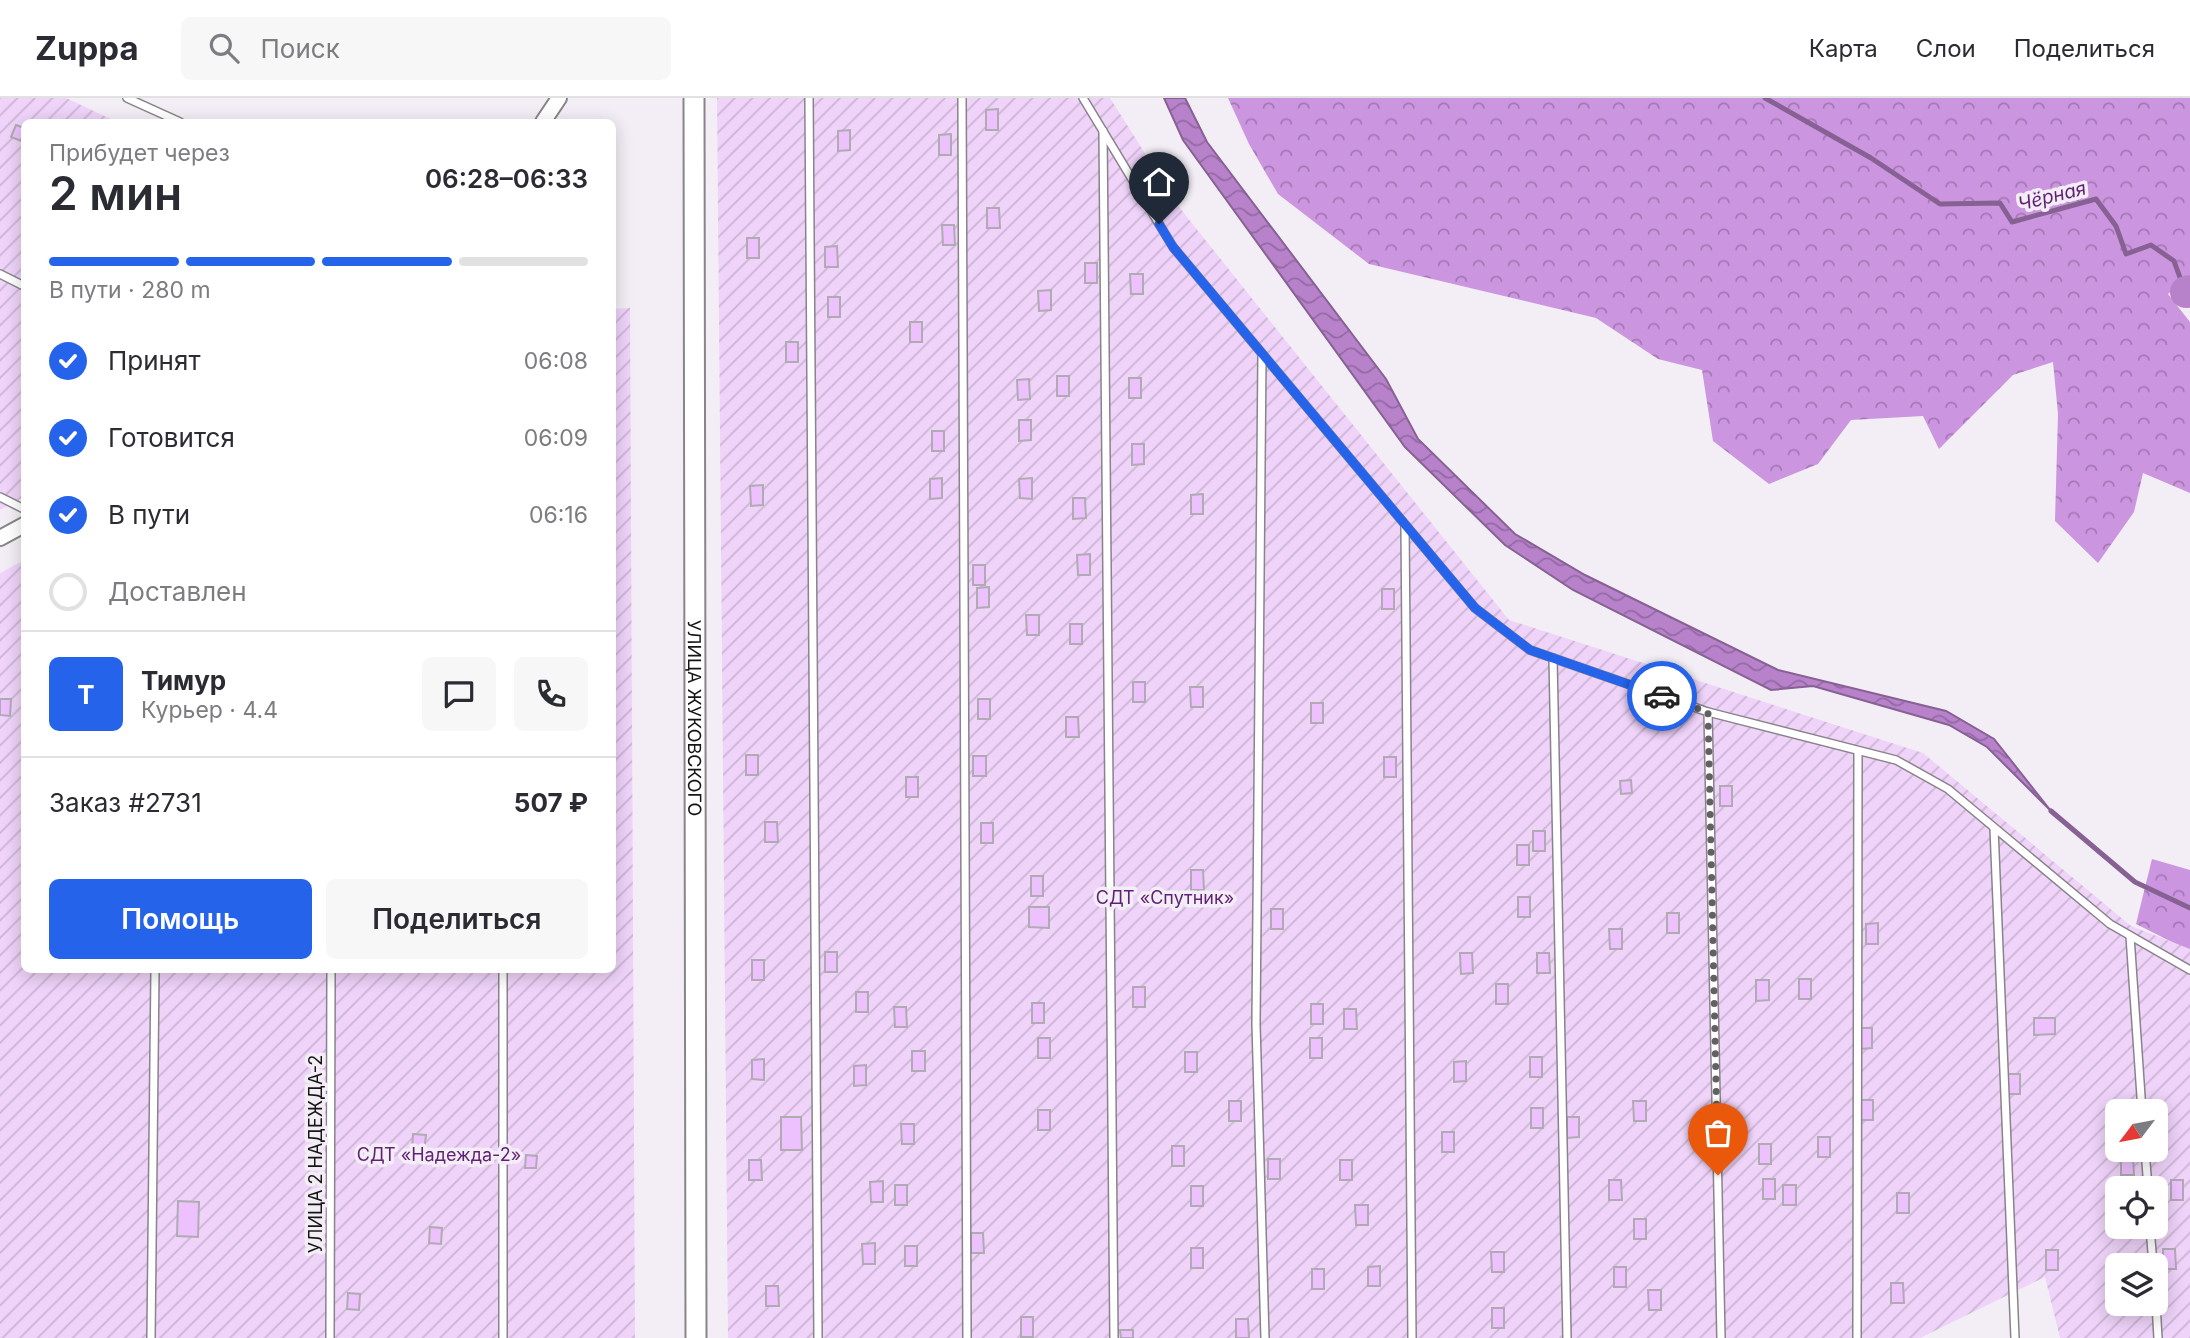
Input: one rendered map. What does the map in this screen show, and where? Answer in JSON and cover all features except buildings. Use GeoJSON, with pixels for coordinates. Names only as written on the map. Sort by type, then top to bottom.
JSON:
{"type":"FeatureCollection","features":[{"type":"Feature","properties":{"kind":"main road","name":"УЛИЦА ЖУКОВСКОГО"},"geometry":{"type":"LineString","coordinates":[[694,98],[696,1338]]}},
{"type":"Feature","properties":{"kind":"street"},"geometry":{"type":"LineString","coordinates":[[545,119],[559,98]]}},
{"type":"Feature","properties":{"kind":"street"},"geometry":{"type":"LineString","coordinates":[[0,538],[21,527]]}},
{"type":"Feature","properties":{"kind":"lane"},"geometry":{"type":"LineString","coordinates":[[127,98],[173,119]]}},
{"type":"Feature","properties":{"kind":"lane"},"geometry":{"type":"LineString","coordinates":[[809,98],[818,1338]]}},
{"type":"Feature","properties":{"kind":"lane"},"geometry":{"type":"LineString","coordinates":[[962,98],[967,1338]]}},
{"type":"Feature","properties":{"kind":"lane"},"geometry":{"type":"LineString","coordinates":[[1083,98],[1173,247],[1475,608],[1530,650],[1708,712],[1896,760],[1948,789],[2109,924],[2190,970]]}},
{"type":"Feature","properties":{"kind":"lane"},"geometry":{"type":"LineString","coordinates":[[1103,131],[1114,1338]]}},
{"type":"Feature","properties":{"kind":"lane"},"geometry":{"type":"LineString","coordinates":[[0,274],[21,284]]}},
{"type":"Feature","properties":{"kind":"lane"},"geometry":{"type":"LineString","coordinates":[[1262,353],[1256,1024],[1265,1338]]}},
{"type":"Feature","properties":{"kind":"lane"},"geometry":{"type":"LineString","coordinates":[[0,497],[21,508]]}},
{"type":"Feature","properties":{"kind":"lane"},"geometry":{"type":"LineString","coordinates":[[1405,525],[1412,1338]]}},
{"type":"Feature","properties":{"kind":"lane"},"geometry":{"type":"LineString","coordinates":[[1553,657],[1567,1338]]}},
{"type":"Feature","properties":{"kind":"lane"},"geometry":{"type":"LineString","coordinates":[[1708,712],[1721,1338]]}},
{"type":"Feature","properties":{"kind":"lane"},"geometry":{"type":"LineString","coordinates":[[1857,1338],[1858,751]]}},
{"type":"Feature","properties":{"kind":"lane"},"geometry":{"type":"LineString","coordinates":[[1994,828],[2015,1338]]}},
{"type":"Feature","properties":{"kind":"lane"},"geometry":{"type":"LineString","coordinates":[[2130,936],[2141,1099]]}},
{"type":"Feature","properties":{"kind":"lane"},"geometry":{"type":"LineString","coordinates":[[151,1338],[155,973]]}},
{"type":"Feature","properties":{"kind":"lane","name":"УЛИЦА 2 НАДЕЖДА-2"},"geometry":{"type":"LineString","coordinates":[[330,1338],[331,973]]}},
{"type":"Feature","properties":{"kind":"lane"},"geometry":{"type":"LineString","coordinates":[[503,973],[503,1338]]}},
{"type":"Feature","properties":{"kind":"lane"},"geometry":{"type":"LineString","coordinates":[[2157,1316],[2158,1338]]}},
{"type":"Feature","properties":{"kind":"green space"},"geometry":{"type":"Polygon","coordinates":[[[0,98],[66,98],[111,119],[21,119],[21,499],[0,510],[0,98]]]}},
{"type":"Feature","properties":{"kind":"green space","name":"СДТ «Спутник»"},"geometry":{"type":"Polygon","coordinates":[[[717,98],[1110,98],[1179,207],[1509,620],[1923,753],[2131,926],[2190,949],[2190,1338],[2060,1338],[2045,1277],[1920,1338],[728,1338],[717,98]]]}},
{"type":"Feature","properties":{"kind":"green space"},"geometry":{"type":"Polygon","coordinates":[[[1228,98],[2190,98],[2190,275],[2168,294],[2190,322],[2190,493],[2143,473],[2134,512],[2098,563],[2055,521],[2058,414],[2053,362],[2013,375],[1939,449],[1923,416],[1851,420],[1818,464],[1769,484],[1713,441],[1702,370],[1658,359],[1596,318],[1369,264],[1278,194],[1249,144],[1228,98]]]}},
{"type":"Feature","properties":{"kind":"green space","name":"СДТ «Надежда-2»"},"geometry":{"type":"Polygon","coordinates":[[[630,308],[635,1338],[0,1338],[0,573],[21,562],[21,973],[616,973],[616,309],[630,308]]]}},
{"type":"Feature","properties":{"kind":"green space"},"geometry":{"type":"Polygon","coordinates":[[[2152,859],[2190,870],[2190,951],[2136,924],[2152,859]]]}},
{"type":"Feature","properties":{"kind":"water"},"geometry":{"type":"Polygon","coordinates":[[[1164,98],[1185,98],[1207,142],[1386,379],[1418,439],[1515,534],[1585,575],[1778,670],[1946,711],[1994,739],[2051,811],[1987,747],[1949,725],[1813,686],[1771,690],[1573,590],[1505,545],[1405,447],[1183,140],[1164,98]]]}},
{"type":"Feature","properties":{"kind":"waterway","name":"Чёрная"},"geometry":{"type":"LineString","coordinates":[[1765,98],[1871,158],[1940,204],[2000,203],[2012,222],[2096,199],[2116,226],[2126,254],[2151,245],[2174,261],[2190,305]]}},
{"type":"Feature","properties":{"kind":"waterway","name":"Чёрная"},"geometry":{"type":"LineString","coordinates":[[2186,292],[2190,291]]}},
{"type":"Feature","properties":{"kind":"waterway"},"geometry":{"type":"LineString","coordinates":[[2051,811],[2135,882],[2190,908]]}},
{"type":"Feature","properties":{"kind":"way so far"},"geometry":{"type":"LineString","coordinates":[[1662,696],[1708,712],[1718,1175]]}},
{"type":"Feature","properties":{"kind":"route"},"geometry":{"type":"LineString","coordinates":[[1159,224],[1173,247],[1475,608],[1530,650],[1662,696]]}}]}
